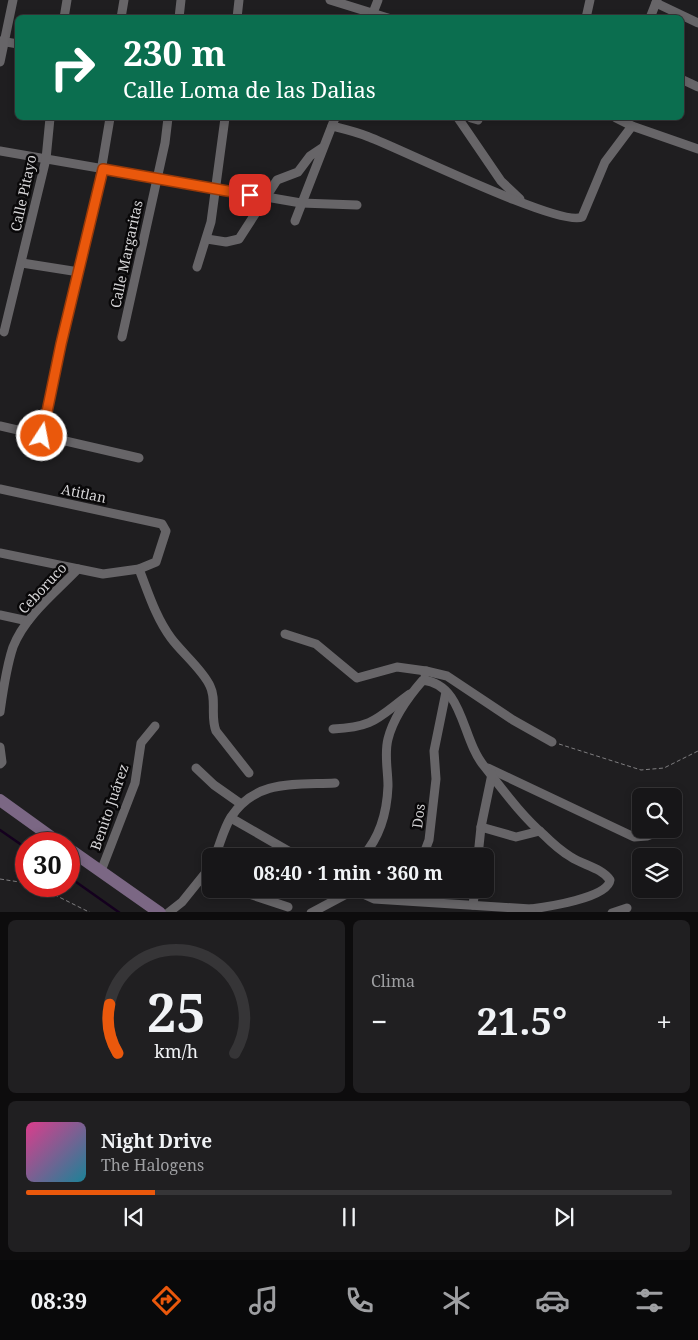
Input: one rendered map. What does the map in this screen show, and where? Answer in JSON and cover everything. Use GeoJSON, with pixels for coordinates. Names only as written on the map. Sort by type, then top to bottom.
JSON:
{"type":"FeatureCollection","features":[{"type":"Feature","properties":{"kind":"street"},"geometry":{"type":"LineString","coordinates":[[0,62],[2,41],[13,0]]}},
{"type":"Feature","properties":{"kind":"street"},"geometry":{"type":"LineString","coordinates":[[64,15],[66,0]]}},
{"type":"Feature","properties":{"kind":"street"},"geometry":{"type":"LineString","coordinates":[[122,15],[124,0]]}},
{"type":"Feature","properties":{"kind":"street"},"geometry":{"type":"LineString","coordinates":[[179,15],[180,0]]}},
{"type":"Feature","properties":{"kind":"street"},"geometry":{"type":"LineString","coordinates":[[237,15],[239,0]]}},
{"type":"Feature","properties":{"kind":"street"},"geometry":{"type":"LineString","coordinates":[[330,0],[372,15],[378,0]]}},
{"type":"Feature","properties":{"kind":"street"},"geometry":{"type":"LineString","coordinates":[[587,15],[590,0]]}},
{"type":"Feature","properties":{"kind":"street"},"geometry":{"type":"LineString","coordinates":[[651,15],[656,1],[683,15]]}},
{"type":"Feature","properties":{"kind":"street"},"geometry":{"type":"LineString","coordinates":[[684,16],[698,23]]}},
{"type":"Feature","properties":{"kind":"street"},"geometry":{"type":"LineString","coordinates":[[2,41],[15,43]]}},
{"type":"Feature","properties":{"kind":"street"},"geometry":{"type":"LineString","coordinates":[[684,80],[698,87]]}},
{"type":"Feature","properties":{"kind":"street","name":"Calle Pitayo"},"geometry":{"type":"LineString","coordinates":[[4,332],[46,159],[50,120]]}},
{"type":"Feature","properties":{"kind":"street"},"geometry":{"type":"LineString","coordinates":[[42,436],[103,169],[110,120]]}},
{"type":"Feature","properties":{"kind":"street","name":"Calle Margaritas"},"geometry":{"type":"LineString","coordinates":[[122,337],[168,120]]}},
{"type":"Feature","properties":{"kind":"street"},"geometry":{"type":"LineString","coordinates":[[197,267],[206,239],[216,190],[225,120]]}},
{"type":"Feature","properties":{"kind":"street"},"geometry":{"type":"LineString","coordinates":[[459,120],[501,181],[524,202]]}},
{"type":"Feature","properties":{"kind":"street"},"geometry":{"type":"LineString","coordinates":[[620,120],[632,126],[698,148]]}},
{"type":"Feature","properties":{"kind":"street"},"geometry":{"type":"LineString","coordinates":[[295,221],[322,148],[334,122],[369,136],[433,167],[545,212],[575,219],[582,217],[605,162],[632,126]]}},
{"type":"Feature","properties":{"kind":"street"},"geometry":{"type":"LineString","coordinates":[[206,239],[226,242],[239,239],[268,198],[277,180],[298,172],[310,156],[322,148]]}},
{"type":"Feature","properties":{"kind":"street"},"geometry":{"type":"LineString","coordinates":[[0,151],[216,190],[301,203],[357,205]]}},
{"type":"Feature","properties":{"kind":"street"},"geometry":{"type":"LineString","coordinates":[[22,263],[79,272]]}},
{"type":"Feature","properties":{"kind":"street"},"geometry":{"type":"LineString","coordinates":[[0,426],[139,458]]}},
{"type":"Feature","properties":{"kind":"street","name":"Atitlan"},"geometry":{"type":"LineString","coordinates":[[0,489],[162,524]]}},
{"type":"Feature","properties":{"kind":"street","name":"Ceboruco"},"geometry":{"type":"LineString","coordinates":[[0,712],[2,678],[14,646],[28,621],[78,569],[113,574],[139,569],[158,558],[166,531],[162,524]]}},
{"type":"Feature","properties":{"kind":"street"},"geometry":{"type":"LineString","coordinates":[[0,553],[78,569]]}},
{"type":"Feature","properties":{"kind":"street"},"geometry":{"type":"LineString","coordinates":[[139,569],[152,602],[170,636],[210,686],[214,700],[213,723],[216,731],[249,773]]}},
{"type":"Feature","properties":{"kind":"street"},"geometry":{"type":"LineString","coordinates":[[0,615],[28,621]]}},
{"type":"Feature","properties":{"kind":"street"},"geometry":{"type":"LineString","coordinates":[[286,634],[316,644],[357,678],[366,678],[397,667],[447,676],[512,720],[552,742]]}},
{"type":"Feature","properties":{"kind":"street"},"geometry":{"type":"LineString","coordinates":[[370,848],[374,843],[381,825],[388,787],[386,752],[388,739],[414,691],[423,680],[426,671]]}},
{"type":"Feature","properties":{"kind":"street"},"geometry":{"type":"LineString","coordinates":[[372,898],[532,911],[583,899],[610,884],[607,876],[571,857],[520,812],[492,774],[483,766],[470,742],[458,706],[440,686],[423,680]]}},
{"type":"Feature","properties":{"kind":"street"},"geometry":{"type":"LineString","coordinates":[[333,730],[354,728],[370,723],[414,691]]}},
{"type":"Feature","properties":{"kind":"street","name":"Dos"},"geometry":{"type":"LineString","coordinates":[[426,848],[429,840],[436,779],[434,751],[446,692]]}},
{"type":"Feature","properties":{"kind":"street","name":"Benito Juárez"},"geometry":{"type":"LineString","coordinates":[[101,871],[135,783],[141,743],[155,726]]}},
{"type":"Feature","properties":{"kind":"street"},"geometry":{"type":"LineString","coordinates":[[0,747],[1,763]]}},
{"type":"Feature","properties":{"kind":"street"},"geometry":{"type":"LineString","coordinates":[[483,766],[632,836]]}},
{"type":"Feature","properties":{"kind":"street"},"geometry":{"type":"LineString","coordinates":[[196,768],[214,785],[241,804]]}},
{"type":"Feature","properties":{"kind":"street"},"geometry":{"type":"LineString","coordinates":[[479,848],[492,774]]}},
{"type":"Feature","properties":{"kind":"street"},"geometry":{"type":"LineString","coordinates":[[218,848],[231,818],[251,794],[278,786],[335,783]]}},
{"type":"Feature","properties":{"kind":"street"},"geometry":{"type":"LineString","coordinates":[[0,800],[43,832]]}},
{"type":"Feature","properties":{"kind":"street"},"geometry":{"type":"LineString","coordinates":[[231,818],[284,848]]}},
{"type":"Feature","properties":{"kind":"street"},"geometry":{"type":"LineString","coordinates":[[481,828],[516,837],[540,831]]}},
{"type":"Feature","properties":{"kind":"street"},"geometry":{"type":"LineString","coordinates":[[80,857],[160,912]]}},
{"type":"Feature","properties":{"kind":"street"},"geometry":{"type":"LineString","coordinates":[[168,912],[182,902],[202,880]]}},
{"type":"Feature","properties":{"kind":"street"},"geometry":{"type":"LineString","coordinates":[[260,898],[288,908]]}},
{"type":"Feature","properties":{"kind":"street"},"geometry":{"type":"LineString","coordinates":[[311,912],[337,898]]}},
{"type":"Feature","properties":{"kind":"street"},"geometry":{"type":"LineString","coordinates":[[473,905],[474,898]]}},
{"type":"Feature","properties":{"kind":"street"},"geometry":{"type":"LineString","coordinates":[[612,912],[627,908]]}},
{"type":"Feature","properties":{"kind":"path"},"geometry":{"type":"LineString","coordinates":[[552,742],[641,770],[664,768],[698,751]]}},
{"type":"Feature","properties":{"kind":"path"},"geometry":{"type":"LineString","coordinates":[[0,879],[15,881]]}},
{"type":"Feature","properties":{"kind":"path"},"geometry":{"type":"LineString","coordinates":[[60,897],[91,912]]}},
{"type":"Feature","properties":{"kind":"waterway"},"geometry":{"type":"LineString","coordinates":[[0,830],[15,840]]}},
{"type":"Feature","properties":{"kind":"waterway"},"geometry":{"type":"LineString","coordinates":[[80,885],[119,912]]}},
{"type":"Feature","properties":{"kind":"route"},"geometry":{"type":"LineString","coordinates":[[42,436],[61,344],[103,169],[250,195]]}}]}
